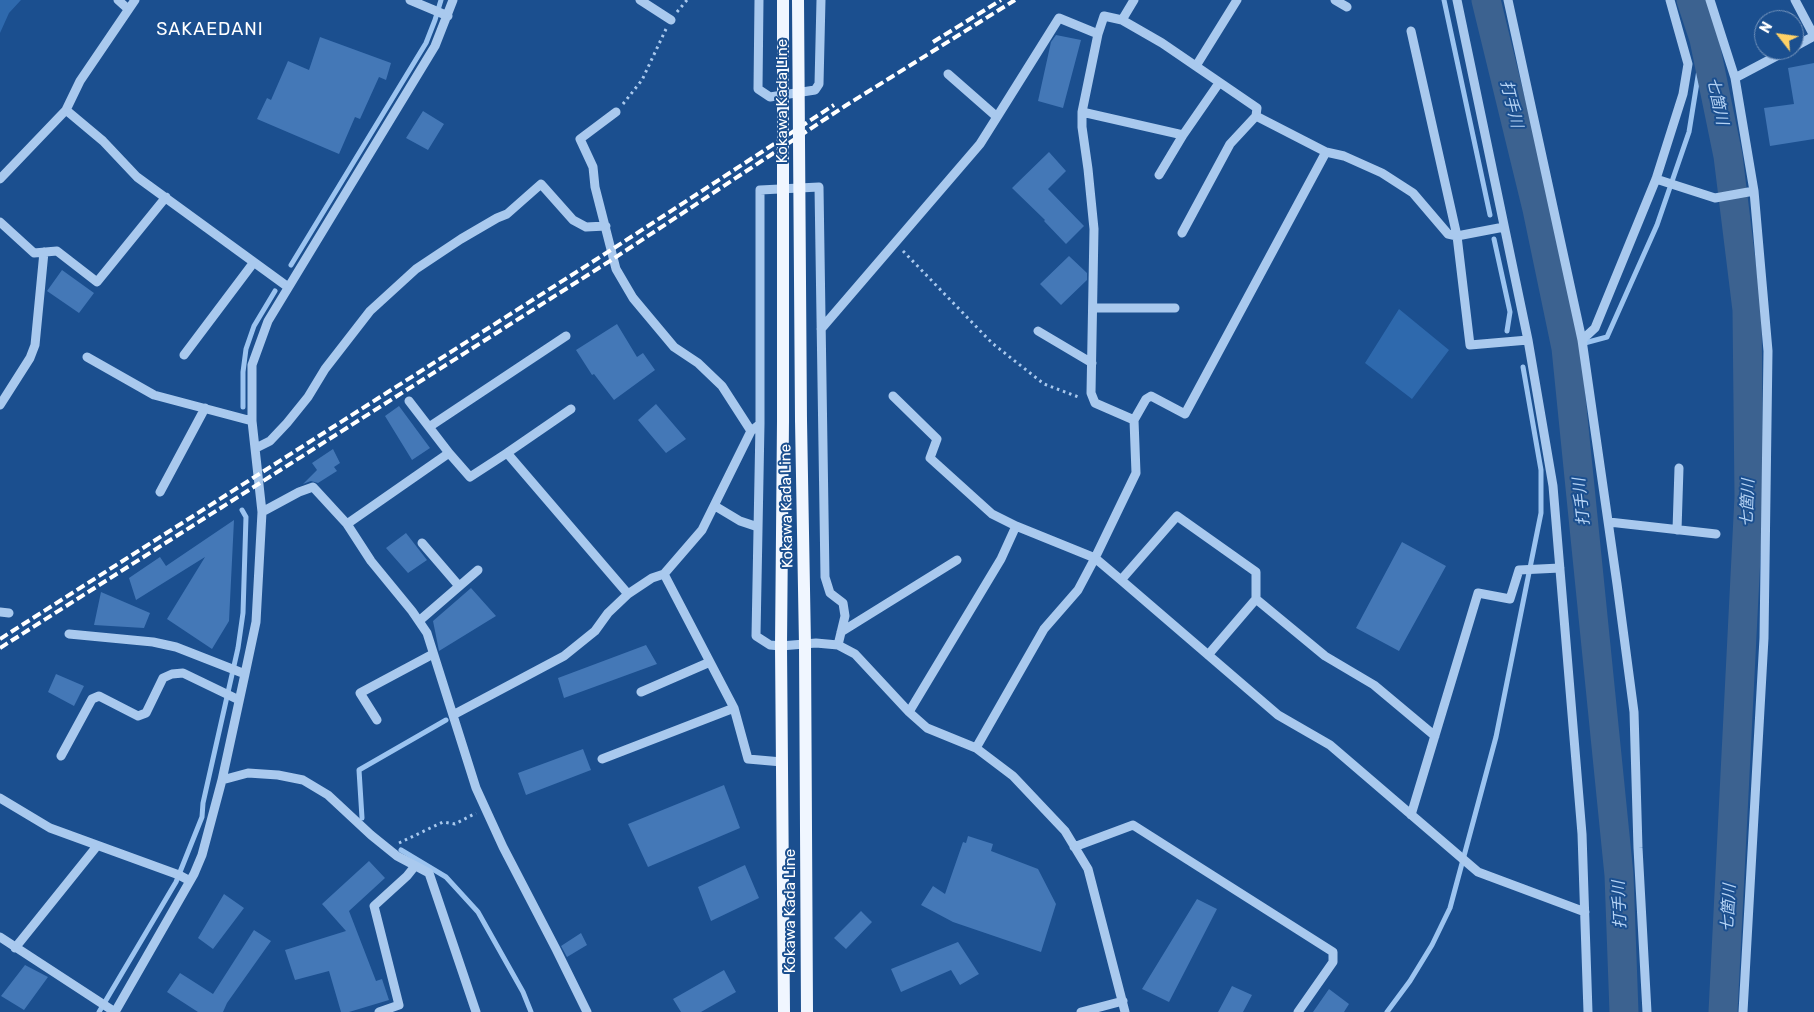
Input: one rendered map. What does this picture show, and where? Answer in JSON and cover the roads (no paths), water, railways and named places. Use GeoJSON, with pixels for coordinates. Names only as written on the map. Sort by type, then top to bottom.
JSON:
{"type":"FeatureCollection","features":[{"type":"Feature","properties":{"kind":"main road","name":"Kokawa Kada Line"},"geometry":{"type":"LineString","coordinates":[[783,0],[782,762],[784,1012]]}},
{"type":"Feature","properties":{"kind":"main road","name":"Kokawa Kada Line"},"geometry":{"type":"LineString","coordinates":[[798,0],[808,1012]]}},
{"type":"Feature","properties":{"kind":"street"},"geometry":{"type":"LineString","coordinates":[[118,0],[128,9]]}},
{"type":"Feature","properties":{"kind":"street"},"geometry":{"type":"LineString","coordinates":[[0,179],[66,110],[80,81],[135,0]]}},
{"type":"Feature","properties":{"kind":"street"},"geometry":{"type":"LineString","coordinates":[[410,0],[442,14]]}},
{"type":"Feature","properties":{"kind":"street"},"geometry":{"type":"LineString","coordinates":[[0,937],[115,1012],[190,881],[202,855],[222,780],[235,698],[256,622],[262,512],[252,421],[252,365],[268,321],[435,46],[442,14],[453,0]]}},
{"type":"Feature","properties":{"kind":"street"},"geometry":{"type":"LineString","coordinates":[[640,0],[670,20]]}},
{"type":"Feature","properties":{"kind":"street"},"geometry":{"type":"LineString","coordinates":[[759,0],[758,89],[770,97],[815,90],[819,84],[821,0]]}},
{"type":"Feature","properties":{"kind":"street"},"geometry":{"type":"LineString","coordinates":[[1122,20],[1134,0]]}},
{"type":"Feature","properties":{"kind":"street"},"geometry":{"type":"LineString","coordinates":[[1196,66],[1237,0]]}},
{"type":"Feature","properties":{"kind":"street"},"geometry":{"type":"LineString","coordinates":[[1335,0],[1347,7]]}},
{"type":"Feature","properties":{"kind":"street"},"geometry":{"type":"LineString","coordinates":[[1457,0],[1528,340],[1554,486],[1582,834],[1588,1012]]}},
{"type":"Feature","properties":{"kind":"street"},"geometry":{"type":"LineString","coordinates":[[1508,0],[1582,340],[1609,522],[1634,712],[1638,848],[1647,1012]]}},
{"type":"Feature","properties":{"kind":"street"},"geometry":{"type":"LineString","coordinates":[[1582,340],[1595,328],[1656,179],[1683,94],[1688,64],[1670,0]]}},
{"type":"Feature","properties":{"kind":"street"},"geometry":{"type":"LineString","coordinates":[[1710,0],[1735,78],[1754,191],[1768,351],[1764,638],[1743,1012]]}},
{"type":"Feature","properties":{"kind":"street"},"geometry":{"type":"LineString","coordinates":[[1134,420],[1095,403],[1091,393],[1094,229],[1082,127],[1082,112],[1098,34],[1104,16],[1122,20],[1162,43],[1258,108],[1256,116],[1230,144],[1182,233]]}},
{"type":"Feature","properties":{"kind":"street"},"geometry":{"type":"LineString","coordinates":[[1804,17],[1814,36],[1804,42]]}},
{"type":"Feature","properties":{"kind":"street"},"geometry":{"type":"LineString","coordinates":[[821,328],[980,144],[1059,18],[1098,34]]}},
{"type":"Feature","properties":{"kind":"street"},"geometry":{"type":"LineString","coordinates":[[1411,31],[1457,236],[1470,345],[1528,340]]}},
{"type":"Feature","properties":{"kind":"street"},"geometry":{"type":"LineString","coordinates":[[1735,78],[1769,60]]}},
{"type":"Feature","properties":{"kind":"street"},"geometry":{"type":"LineString","coordinates":[[948,74],[996,117]]}},
{"type":"Feature","properties":{"kind":"street"},"geometry":{"type":"LineString","coordinates":[[1160,175],[1219,83]]}},
{"type":"Feature","properties":{"kind":"street"},"geometry":{"type":"LineString","coordinates":[[66,110],[103,141],[137,177],[288,287]]}},
{"type":"Feature","properties":{"kind":"street"},"geometry":{"type":"LineString","coordinates":[[616,112],[580,139],[593,167],[594,187],[616,269],[633,298],[674,347],[698,364],[722,386],[752,432]]}},
{"type":"Feature","properties":{"kind":"street"},"geometry":{"type":"LineString","coordinates":[[1082,112],[1184,135]]}},
{"type":"Feature","properties":{"kind":"street"},"geometry":{"type":"LineString","coordinates":[[1256,116],[1326,152],[1344,156],[1382,173],[1413,193],[1448,234],[1457,236],[1504,227]]}},
{"type":"Feature","properties":{"kind":"street"},"geometry":{"type":"LineString","coordinates":[[976,748],[1044,629],[1078,590],[1096,558],[1136,473],[1134,420],[1146,398],[1151,396],[1185,414],[1326,152]]}},
{"type":"Feature","properties":{"kind":"street"},"geometry":{"type":"LineString","coordinates":[[1656,179],[1715,198],[1754,191]]}},
{"type":"Feature","properties":{"kind":"street"},"geometry":{"type":"LineString","coordinates":[[256,448],[270,441],[308,397],[325,369],[370,310],[416,269],[461,239],[507,214],[541,184],[573,220],[586,227],[606,226]]}},
{"type":"Feature","properties":{"kind":"street"},"geometry":{"type":"LineString","coordinates":[[838,645],[845,616],[843,603],[830,593],[825,577],[819,187],[760,190],[760,424],[756,636],[770,645],[782,646],[816,643],[838,645],[855,654],[926,728],[976,748],[1013,776],[1065,831],[1088,870],[1125,1012]]}},
{"type":"Feature","properties":{"kind":"street"},"geometry":{"type":"LineString","coordinates":[[0,222],[34,253],[57,252],[97,282],[166,197]]}},
{"type":"Feature","properties":{"kind":"street"},"geometry":{"type":"LineString","coordinates":[[0,405],[30,358],[35,345],[44,252]]}},
{"type":"Feature","properties":{"kind":"street"},"geometry":{"type":"LineString","coordinates":[[184,355],[254,262]]}},
{"type":"Feature","properties":{"kind":"street"},"geometry":{"type":"LineString","coordinates":[[1093,308],[1176,308]]}},
{"type":"Feature","properties":{"kind":"street"},"geometry":{"type":"LineString","coordinates":[[1038,331],[1092,363]]}},
{"type":"Feature","properties":{"kind":"street"},"geometry":{"type":"LineString","coordinates":[[429,427],[566,336]]}},
{"type":"Feature","properties":{"kind":"street"},"geometry":{"type":"LineString","coordinates":[[88,357],[154,395],[252,421]]}},
{"type":"Feature","properties":{"kind":"street"},"geometry":{"type":"LineString","coordinates":[[893,396],[937,439],[930,458],[992,514],[1016,526],[1096,558],[1278,715],[1330,745],[1478,872],[1585,912]]}},
{"type":"Feature","properties":{"kind":"street"},"geometry":{"type":"LineString","coordinates":[[409,401],[470,477],[571,408]]}},
{"type":"Feature","properties":{"kind":"street"},"geometry":{"type":"LineString","coordinates":[[160,492],[205,408]]}},
{"type":"Feature","properties":{"kind":"street"},"geometry":{"type":"LineString","coordinates":[[453,715],[564,656],[594,631],[608,613],[628,594],[652,578],[664,574],[702,530],[752,432],[760,424]]}},
{"type":"Feature","properties":{"kind":"street"},"geometry":{"type":"LineString","coordinates":[[347,524],[449,453]]}},
{"type":"Feature","properties":{"kind":"street"},"geometry":{"type":"LineString","coordinates":[[506,453],[628,594]]}},
{"type":"Feature","properties":{"kind":"street"},"geometry":{"type":"LineString","coordinates":[[1678,468],[1678,530]]}},
{"type":"Feature","properties":{"kind":"street"},"geometry":{"type":"LineString","coordinates":[[262,512],[299,492],[313,487],[347,524],[371,560],[427,633],[476,788],[503,847],[587,1012]]}},
{"type":"Feature","properties":{"kind":"street"},"geometry":{"type":"LineString","coordinates":[[715,506],[740,521],[758,526]]}},
{"type":"Feature","properties":{"kind":"street"},"geometry":{"type":"LineString","coordinates":[[1121,580],[1177,516],[1256,572],[1256,599],[1208,655]]}},
{"type":"Feature","properties":{"kind":"street"},"geometry":{"type":"LineString","coordinates":[[1609,522],[1716,534]]}},
{"type":"Feature","properties":{"kind":"street"},"geometry":{"type":"LineString","coordinates":[[909,712],[1001,559],[1016,526]]}},
{"type":"Feature","properties":{"kind":"street"},"geometry":{"type":"LineString","coordinates":[[422,543],[459,586]]}},
{"type":"Feature","properties":{"kind":"street"},"geometry":{"type":"LineString","coordinates":[[841,632],[958,560]]}},
{"type":"Feature","properties":{"kind":"street"},"geometry":{"type":"LineString","coordinates":[[1411,815],[1478,593],[1510,599],[1519,570],[1560,568]]}},
{"type":"Feature","properties":{"kind":"street"},"geometry":{"type":"LineString","coordinates":[[419,621],[478,570]]}},
{"type":"Feature","properties":{"kind":"street"},"geometry":{"type":"LineString","coordinates":[[664,574],[734,708],[748,759],[782,762]]}},
{"type":"Feature","properties":{"kind":"street"},"geometry":{"type":"LineString","coordinates":[[1256,599],[1325,656],[1374,685],[1435,736]]}},
{"type":"Feature","properties":{"kind":"street"},"geometry":{"type":"LineString","coordinates":[[68,634],[153,642],[176,647],[241,673]]}},
{"type":"Feature","properties":{"kind":"street"},"geometry":{"type":"LineString","coordinates":[[377,720],[360,693],[433,654]]}},
{"type":"Feature","properties":{"kind":"street"},"geometry":{"type":"LineString","coordinates":[[641,692],[710,662]]}},
{"type":"Feature","properties":{"kind":"street"},"geometry":{"type":"LineString","coordinates":[[61,756],[92,699],[99,696],[138,716],[146,713],[163,678],[172,674],[183,673],[235,698]]}},
{"type":"Feature","properties":{"kind":"street"},"geometry":{"type":"LineString","coordinates":[[602,759],[734,708]]}},
{"type":"Feature","properties":{"kind":"street"},"geometry":{"type":"LineString","coordinates":[[222,780],[248,773],[278,775],[303,780],[328,795],[371,836],[387,848],[429,874],[476,1012]]}},
{"type":"Feature","properties":{"kind":"street"},"geometry":{"type":"LineString","coordinates":[[0,798],[50,828],[176,874],[190,881]]}},
{"type":"Feature","properties":{"kind":"street"},"geometry":{"type":"LineString","coordinates":[[1074,847],[1133,825],[1333,952],[1333,962],[1298,1012]]}},
{"type":"Feature","properties":{"kind":"street"},"geometry":{"type":"LineString","coordinates":[[15,948],[97,846]]}},
{"type":"Feature","properties":{"kind":"street"},"geometry":{"type":"LineString","coordinates":[[379,1012],[399,1005],[374,906],[407,876],[415,866]]}},
{"type":"Feature","properties":{"kind":"street"},"geometry":{"type":"LineString","coordinates":[[1081,1012],[1123,1001]]}},
{"type":"Feature","properties":{"kind":"waterway"},"geometry":{"type":"LineString","coordinates":[[291,265],[426,43],[441,0]]}},
{"type":"Feature","properties":{"kind":"waterway"},"geometry":{"type":"LineString","coordinates":[[1444,0],[1490,215]]}},
{"type":"Feature","properties":{"kind":"waterway","name":"打手川"},"geometry":{"type":"LineString","coordinates":[[1486,0],[1537,209],[1566,348],[1619,875],[1624,1012]]}},
{"type":"Feature","properties":{"kind":"waterway","name":"七箇川"},"geometry":{"type":"LineString","coordinates":[[1691,0],[1704,39],[1728,156],[1747,310],[1749,497],[1723,1012]]}},
{"type":"Feature","properties":{"kind":"waterway"},"geometry":{"type":"LineString","coordinates":[[1566,348],[1607,337],[1657,225],[1689,132],[1704,39]]}},
{"type":"Feature","properties":{"kind":"waterway"},"geometry":{"type":"LineString","coordinates":[[1494,239],[1510,312],[1507,331]]}},
{"type":"Feature","properties":{"kind":"waterway"},"geometry":{"type":"LineString","coordinates":[[243,407],[243,372],[246,349],[254,326],[275,291]]}},
{"type":"Feature","properties":{"kind":"waterway"},"geometry":{"type":"LineString","coordinates":[[1387,1012],[1410,981],[1432,945],[1450,908],[1496,737],[1541,513],[1541,470],[1523,367]]}},
{"type":"Feature","properties":{"kind":"waterway"},"geometry":{"type":"LineString","coordinates":[[99,1012],[176,882],[202,817],[203,803],[238,648],[243,613],[246,517],[242,510]]}},
{"type":"Feature","properties":{"kind":"waterway"},"geometry":{"type":"LineString","coordinates":[[362,818],[359,770],[446,720]]}},
{"type":"Feature","properties":{"kind":"waterway"},"geometry":{"type":"LineString","coordinates":[[401,850],[446,877],[478,912],[523,992],[531,1012]]}},
{"type":"Feature","properties":{"kind":"railway"},"geometry":{"type":"LineString","coordinates":[[933,42],[1001,0]]}},
{"type":"Feature","properties":{"kind":"railway"},"geometry":{"type":"LineString","coordinates":[[0,648],[613,259],[845,106],[1015,0]]}},
{"type":"Feature","properties":{"kind":"railway"},"geometry":{"type":"LineString","coordinates":[[0,639],[611,250],[834,105]]}},
{"type":"Feature","properties":{"kind":"district","name":"SAKAEDANI"},"geometry":{"type":"Point","coordinates":[210,30]}}]}
